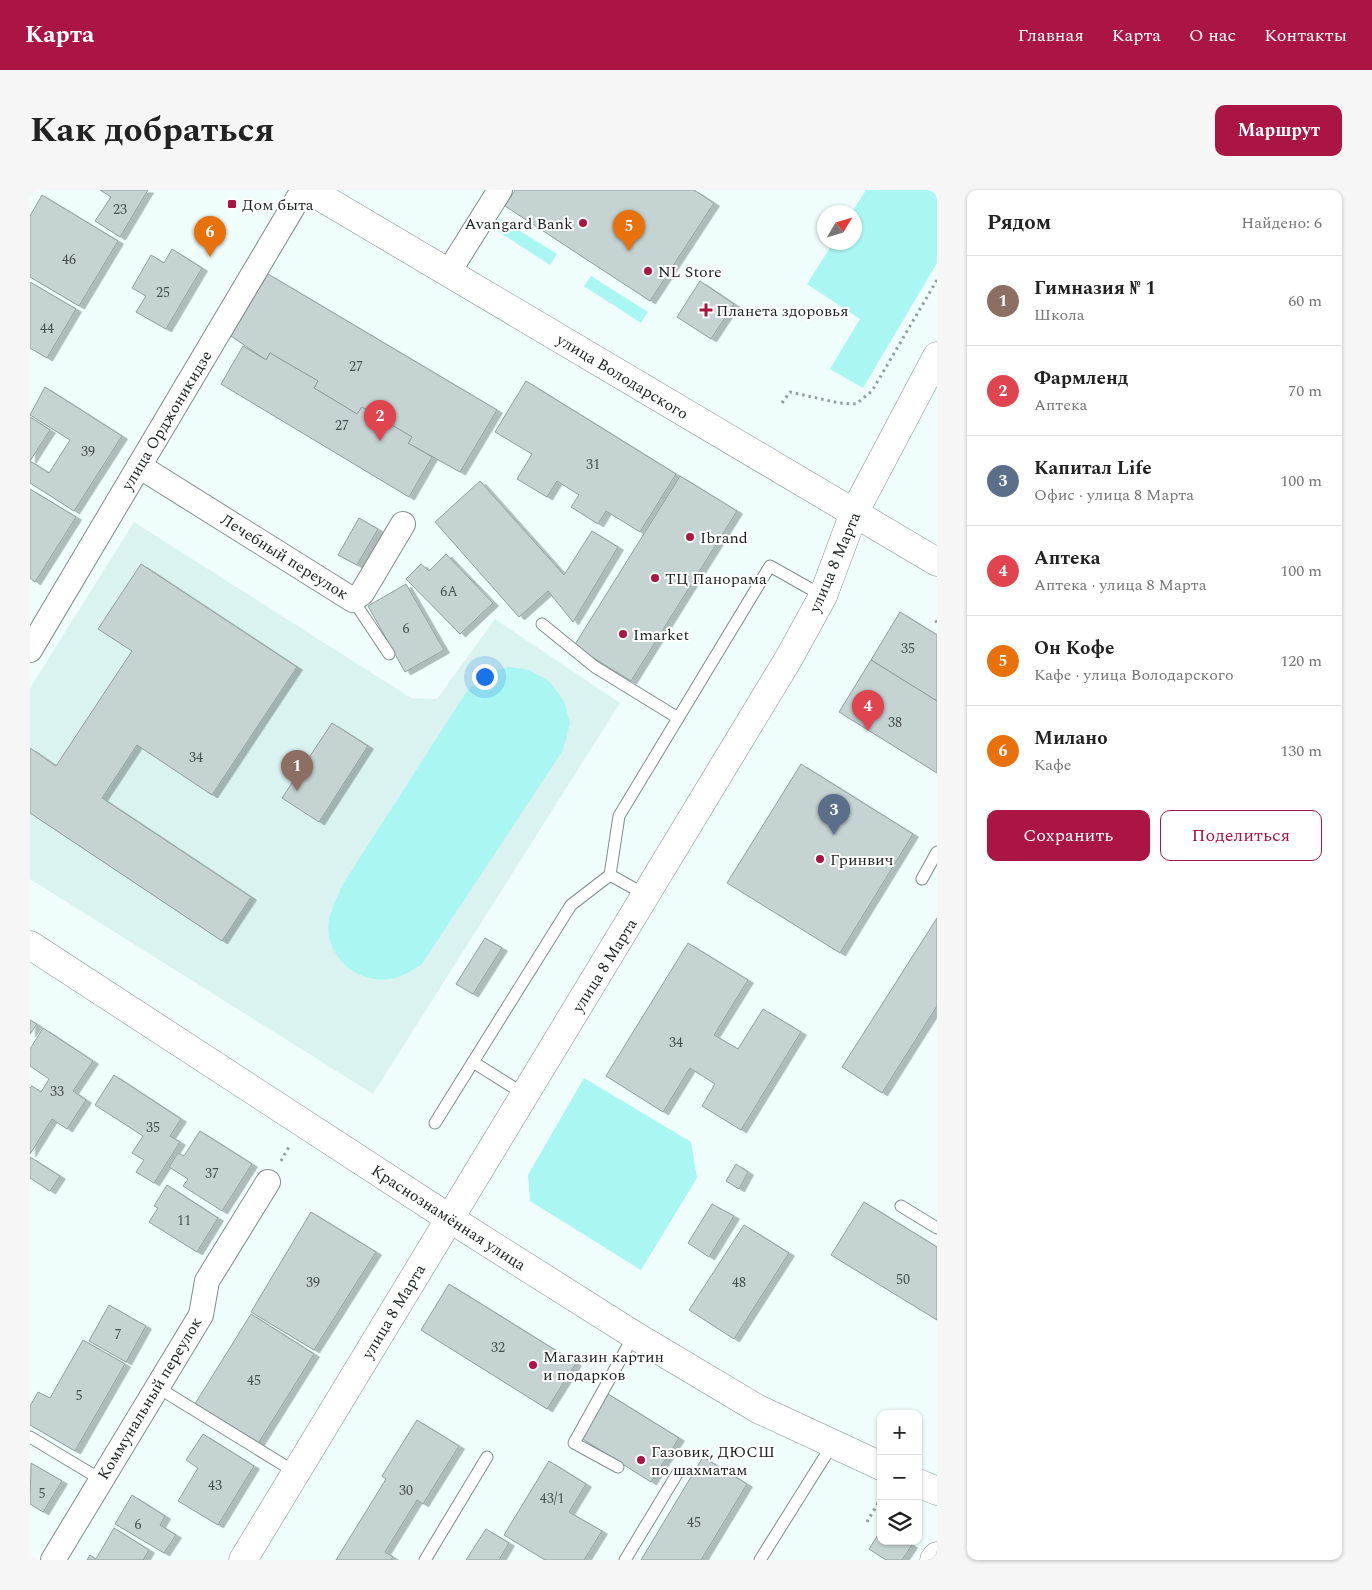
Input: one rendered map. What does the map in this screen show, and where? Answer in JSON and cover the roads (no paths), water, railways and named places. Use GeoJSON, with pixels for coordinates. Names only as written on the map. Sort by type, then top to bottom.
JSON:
{"type":"FeatureCollection","features":[{"type":"Feature","properties":{"kind":"main road","name":"улица Володарского"},"geometry":{"type":"LineString","coordinates":[[309,190],[937,562]]}},
{"type":"Feature","properties":{"kind":"main road","name":"улица 8 Марта"},"geometry":{"type":"LineString","coordinates":[[243,1560],[524,1094],[647,896],[789,658],[823,596],[854,513],[937,356]]}},
{"type":"Feature","properties":{"kind":"main road","name":"Краснознамённая улица"},"geometry":{"type":"LineString","coordinates":[[30,945],[449,1218],[634,1335],[758,1410],[877,1464]]}},
{"type":"Feature","properties":{"kind":"main road"},"geometry":{"type":"LineString","coordinates":[[922,1485],[937,1491]]}},
{"type":"Feature","properties":{"kind":"main road"},"geometry":{"type":"LineString","coordinates":[[934,1560],[937,1556]]}},
{"type":"Feature","properties":{"kind":"street","name":"улица Орджоникидзе"},"geometry":{"type":"LineString","coordinates":[[30,650],[303,190]]}},
{"type":"Feature","properties":{"kind":"street"},"geometry":{"type":"LineString","coordinates":[[448,273],[500,190]]}},
{"type":"Feature","properties":{"kind":"street","name":"Лечебный переулок"},"geometry":{"type":"LineString","coordinates":[[139,466],[353,600],[362,593],[403,524]]}},
{"type":"Feature","properties":{"kind":"street","name":"Коммунальный переулок"},"geometry":{"type":"LineString","coordinates":[[52,1560],[201,1315],[207,1281],[268,1182]]}},
{"type":"Feature","properties":{"kind":"lane"},"geometry":{"type":"LineString","coordinates":[[435,1124],[571,905],[610,875],[619,816],[770,566],[823,596]]}},
{"type":"Feature","properties":{"kind":"lane"},"geometry":{"type":"LineString","coordinates":[[353,600],[389,654]]}},
{"type":"Feature","properties":{"kind":"lane"},"geometry":{"type":"LineString","coordinates":[[542,624],[595,667],[678,718]]}},
{"type":"Feature","properties":{"kind":"lane"},"geometry":{"type":"LineString","coordinates":[[922,879],[937,852]]}},
{"type":"Feature","properties":{"kind":"lane"},"geometry":{"type":"LineString","coordinates":[[610,875],[647,896]]}},
{"type":"Feature","properties":{"kind":"lane"},"geometry":{"type":"LineString","coordinates":[[473,1062],[524,1094]]}},
{"type":"Feature","properties":{"kind":"lane"},"geometry":{"type":"LineString","coordinates":[[901,1206],[937,1228]]}},
{"type":"Feature","properties":{"kind":"lane"},"geometry":{"type":"LineString","coordinates":[[618,1467],[574,1442],[634,1335]]}},
{"type":"Feature","properties":{"kind":"lane"},"geometry":{"type":"LineString","coordinates":[[157,1387],[295,1472]]}},
{"type":"Feature","properties":{"kind":"lane"},"geometry":{"type":"LineString","coordinates":[[30,1438],[100,1479]]}},
{"type":"Feature","properties":{"kind":"lane"},"geometry":{"type":"LineString","coordinates":[[760,1560],[832,1445]]}},
{"type":"Feature","properties":{"kind":"lane"},"geometry":{"type":"LineString","coordinates":[[425,1560],[487,1458]]}},
{"type":"Feature","properties":{"kind":"lane"},"geometry":{"type":"LineString","coordinates":[[625,1560],[677,1474]]}},
{"type":"Feature","properties":{"kind":"place","name":"Дом быта"},"geometry":{"type":"Point","coordinates":[232,204]}},
{"type":"Feature","properties":{"kind":"place","name":"Avangard Bank"},"geometry":{"type":"Point","coordinates":[583,223]}},
{"type":"Feature","properties":{"kind":"place","name":"Он Кофе"},"geometry":{"type":"Point","coordinates":[629,251]}},
{"type":"Feature","properties":{"kind":"place","name":"Милано"},"geometry":{"type":"Point","coordinates":[210,257]}},
{"type":"Feature","properties":{"kind":"place","name":"NL Store"},"geometry":{"type":"Point","coordinates":[648,271]}},
{"type":"Feature","properties":{"kind":"place","name":"Планета здоровья"},"geometry":{"type":"Point","coordinates":[706,310]}},
{"type":"Feature","properties":{"kind":"place","name":"Фармленд"},"geometry":{"type":"Point","coordinates":[380,441]}},
{"type":"Feature","properties":{"kind":"place","name":"Ibrand"},"geometry":{"type":"Point","coordinates":[690,537]}},
{"type":"Feature","properties":{"kind":"place","name":"ТЦ Панорама"},"geometry":{"type":"Point","coordinates":[655,578]}},
{"type":"Feature","properties":{"kind":"place","name":"Imarket"},"geometry":{"type":"Point","coordinates":[623,634]}},
{"type":"Feature","properties":{"kind":"place","name":"Аптека"},"geometry":{"type":"Point","coordinates":[868,731]}},
{"type":"Feature","properties":{"kind":"place","name":"Гимназия № 1"},"geometry":{"type":"Point","coordinates":[297,791]}},
{"type":"Feature","properties":{"kind":"place","name":"Капитал Life"},"geometry":{"type":"Point","coordinates":[834,835]}},
{"type":"Feature","properties":{"kind":"place","name":"Гринвич"},"geometry":{"type":"Point","coordinates":[820,859]}},
{"type":"Feature","properties":{"kind":"place","name":"Магазин картин и подарков"},"geometry":{"type":"Point","coordinates":[533,1365]}},
{"type":"Feature","properties":{"kind":"place","name":"Газовик, ДЮСШ по шахматам"},"geometry":{"type":"Point","coordinates":[641,1460]}}]}
